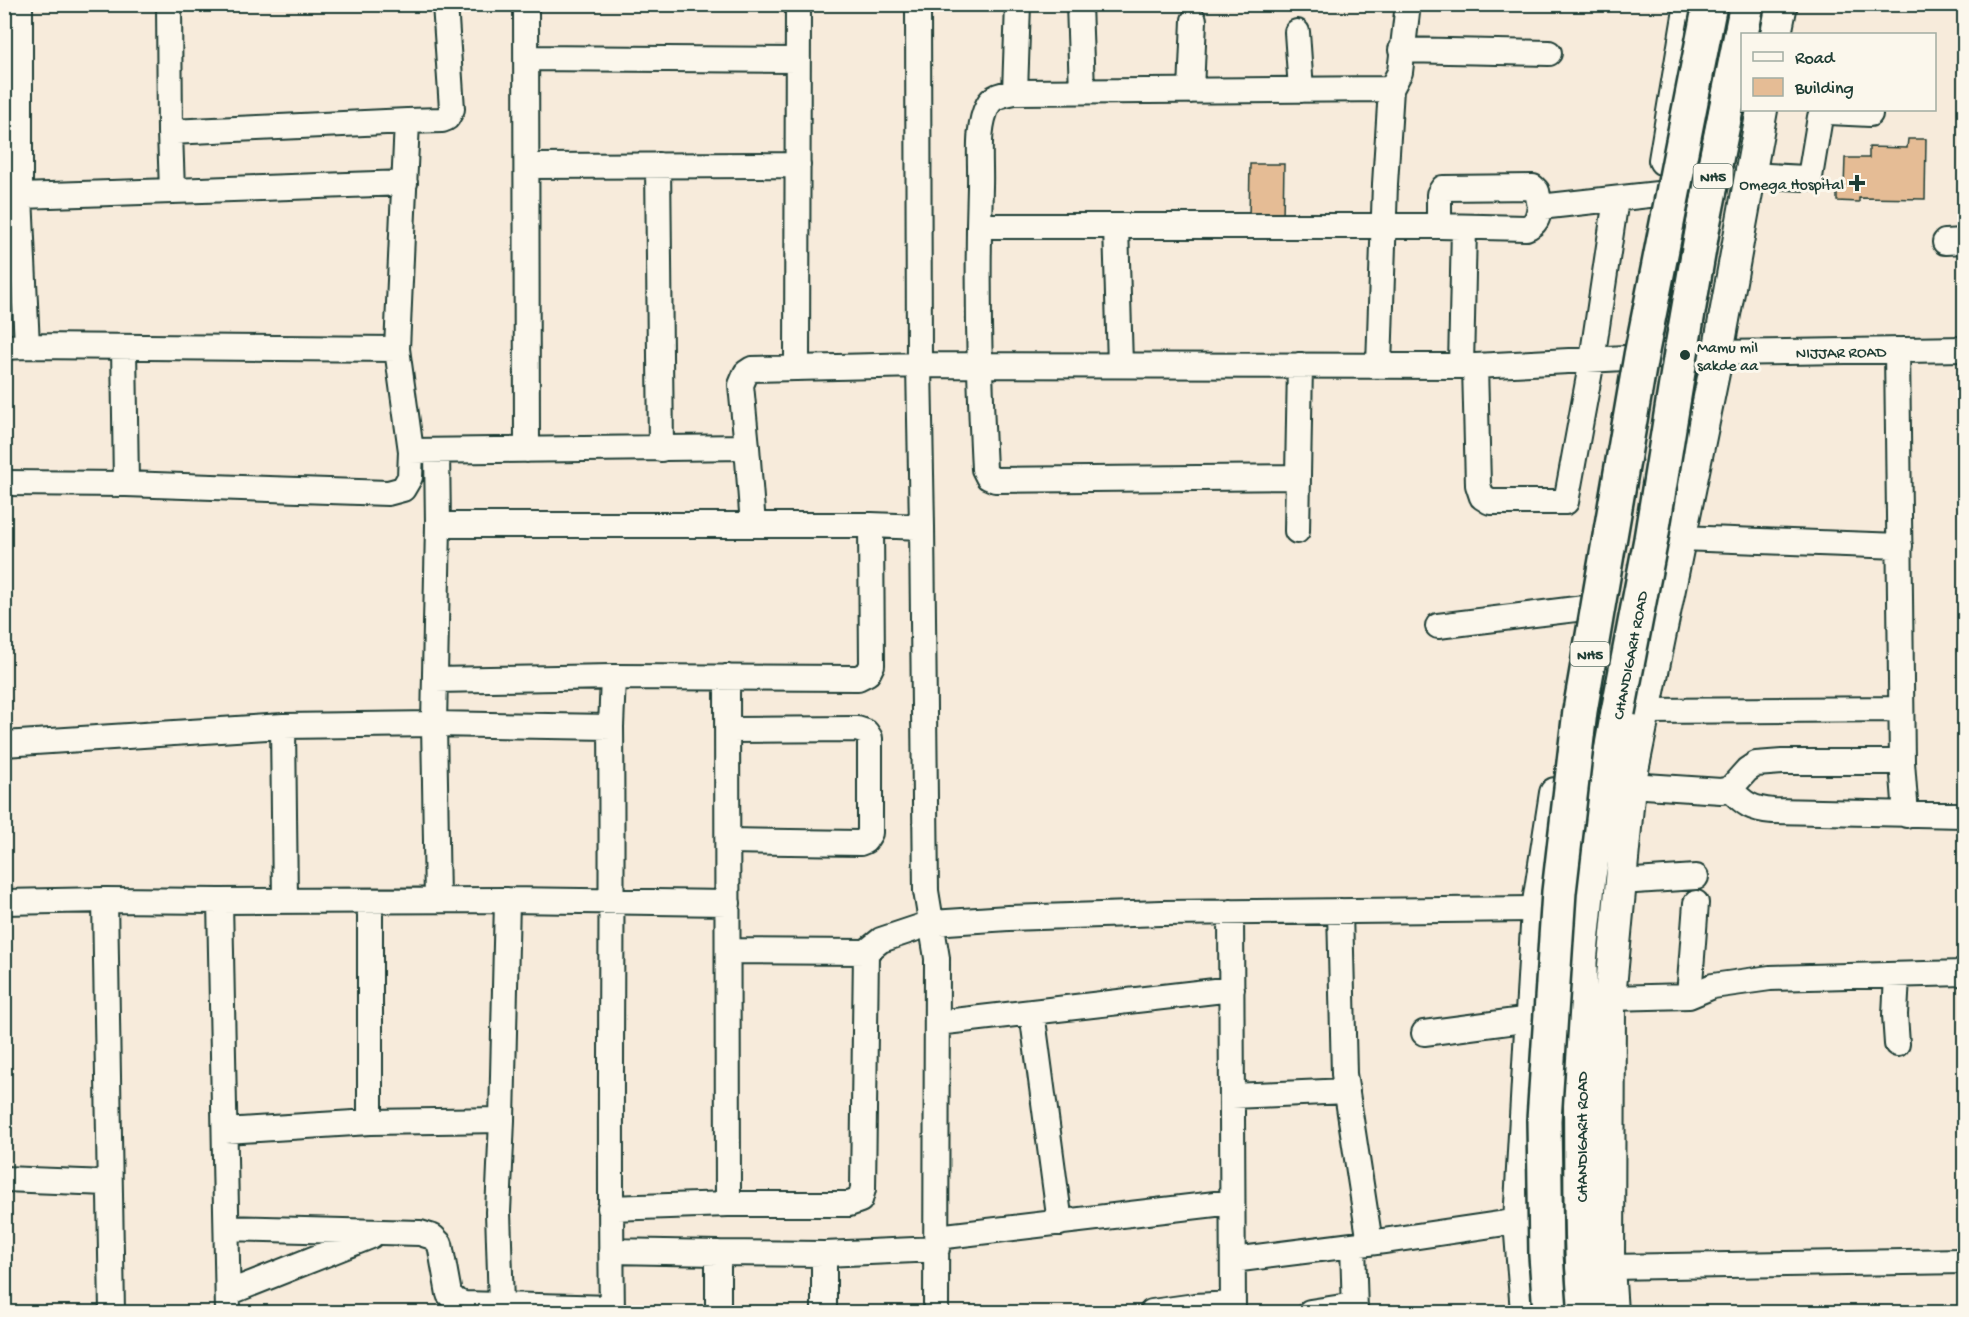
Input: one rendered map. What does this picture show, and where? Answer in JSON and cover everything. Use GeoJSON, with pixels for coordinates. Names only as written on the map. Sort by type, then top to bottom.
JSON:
{"type":"FeatureCollection","features":[{"type":"Feature","properties":{"kind":"highway","name":"NH5"},"geometry":{"type":"LineString","coordinates":[[1550,1312],[1546,1255],[1544,1120],[1559,892],[1580,711],[1641,356],[1710,4]]}},
{"type":"Feature","properties":{"kind":"highway","name":"CHANDIGARH ROAD"},"geometry":{"type":"LineString","coordinates":[[1741,33],[1747,4]]}},
{"type":"Feature","properties":{"kind":"highway","name":"CHANDIGARH ROAD"},"geometry":{"type":"LineString","coordinates":[[1584,1312],[1581,1209],[1580,962],[1589,875],[1651,539],[1702,232],[1741,34]]}},
{"type":"Feature","properties":{"kind":"main road"},"geometry":{"type":"LineString","coordinates":[[1526,1312],[1519,1221],[1538,909],[1599,511],[1658,194],[1690,4]]}},
{"type":"Feature","properties":{"kind":"main road"},"geometry":{"type":"LineString","coordinates":[[1776,33],[1782,4]]}},
{"type":"Feature","properties":{"kind":"main road"},"geometry":{"type":"LineString","coordinates":[[1612,1312],[1609,1267],[1610,998],[1630,785],[1718,353],[1762,111]]}},
{"type":"Feature","properties":{"kind":"street"},"geometry":{"type":"LineString","coordinates":[[20,4],[12,196],[16,346],[397,349]]}},
{"type":"Feature","properties":{"kind":"street"},"geometry":{"type":"LineString","coordinates":[[169,4],[172,191]]}},
{"type":"Feature","properties":{"kind":"street"},"geometry":{"type":"LineString","coordinates":[[170,132],[447,118],[452,109],[445,4]]}},
{"type":"Feature","properties":{"kind":"street"},"geometry":{"type":"LineString","coordinates":[[526,4],[527,450]]}},
{"type":"Feature","properties":{"kind":"street"},"geometry":{"type":"LineString","coordinates":[[797,368],[798,4]]}},
{"type":"Feature","properties":{"kind":"street"},"geometry":{"type":"LineString","coordinates":[[918,4],[926,891],[937,958],[938,1023],[936,1312]]}},
{"type":"Feature","properties":{"kind":"street"},"geometry":{"type":"LineString","coordinates":[[1015,92],[1018,4]]}},
{"type":"Feature","properties":{"kind":"street"},"geometry":{"type":"LineString","coordinates":[[1079,4],[1082,92]]}},
{"type":"Feature","properties":{"kind":"street"},"geometry":{"type":"LineString","coordinates":[[1379,366],[1391,89],[1400,72],[1407,4]]}},
{"type":"Feature","properties":{"kind":"street"},"geometry":{"type":"LineString","coordinates":[[1191,91],[1194,20]]}},
{"type":"Feature","properties":{"kind":"street"},"geometry":{"type":"LineString","coordinates":[[1297,32],[1301,90]]}},
{"type":"Feature","properties":{"kind":"street"},"geometry":{"type":"LineString","coordinates":[[1401,50],[1549,53]]}},
{"type":"Feature","properties":{"kind":"street"},"geometry":{"type":"LineString","coordinates":[[527,58],[798,60]]}},
{"type":"Feature","properties":{"kind":"street"},"geometry":{"type":"LineString","coordinates":[[1298,477],[995,480],[988,477],[984,469],[978,365],[982,120],[989,102],[1000,94],[1015,92],[1391,89]]}},
{"type":"Feature","properties":{"kind":"street"},"geometry":{"type":"LineString","coordinates":[[1750,175],[1810,177],[1820,117],[1829,112],[1870,114]]}},
{"type":"Feature","properties":{"kind":"street"},"geometry":{"type":"LineString","coordinates":[[4,483],[126,484],[388,493],[403,489],[410,477],[411,451],[397,349],[406,121]]}},
{"type":"Feature","properties":{"kind":"street"},"geometry":{"type":"LineString","coordinates":[[658,165],[661,449]]}},
{"type":"Feature","properties":{"kind":"street"},"geometry":{"type":"LineString","coordinates":[[527,166],[798,165]]}},
{"type":"Feature","properties":{"kind":"street"},"geometry":{"type":"LineString","coordinates":[[12,196],[405,183]]}},
{"type":"Feature","properties":{"kind":"street"},"geometry":{"type":"LineString","coordinates":[[979,226],[1526,228],[1532,226],[1538,219],[1540,207],[1537,191],[1533,188],[1443,188],[1439,194],[1439,226]]}},
{"type":"Feature","properties":{"kind":"street"},"geometry":{"type":"LineString","coordinates":[[1540,207],[1658,194]]}},
{"type":"Feature","properties":{"kind":"street"},"geometry":{"type":"LineString","coordinates":[[1464,227],[1468,366],[1478,485],[1482,497],[1490,502],[1566,502],[1592,360],[1616,199]]}},
{"type":"Feature","properties":{"kind":"street"},"geometry":{"type":"LineString","coordinates":[[1116,226],[1120,365]]}},
{"type":"Feature","properties":{"kind":"street"},"geometry":{"type":"LineString","coordinates":[[124,346],[126,484]]}},
{"type":"Feature","properties":{"kind":"street","name":"NIJJAR ROAD"},"geometry":{"type":"LineString","coordinates":[[747,447],[741,385],[746,373],[752,369],[920,365],[1468,366],[1718,353],[1965,349]]}},
{"type":"Feature","properties":{"kind":"street"},"geometry":{"type":"LineString","coordinates":[[1897,350],[1902,762],[1906,815]]}},
{"type":"Feature","properties":{"kind":"street"},"geometry":{"type":"LineString","coordinates":[[1297,531],[1300,365]]}},
{"type":"Feature","properties":{"kind":"street"},"geometry":{"type":"LineString","coordinates":[[411,451],[747,447],[753,525]]}},
{"type":"Feature","properties":{"kind":"street"},"geometry":{"type":"LineString","coordinates":[[437,451],[438,525],[434,724],[437,900]]}},
{"type":"Feature","properties":{"kind":"street"},"geometry":{"type":"LineString","coordinates":[[438,525],[922,527]]}},
{"type":"Feature","properties":{"kind":"street"},"geometry":{"type":"LineString","coordinates":[[435,680],[613,677],[858,678],[868,673],[872,664],[871,525]]}},
{"type":"Feature","properties":{"kind":"street"},"geometry":{"type":"LineString","coordinates":[[1680,538],[1900,546]]}},
{"type":"Feature","properties":{"kind":"street"},"geometry":{"type":"LineString","coordinates":[[1438,626],[1584,608]]}},
{"type":"Feature","properties":{"kind":"street"},"geometry":{"type":"LineString","coordinates":[[227,1228],[420,1233],[433,1237],[440,1244],[449,1294],[464,1305],[501,1304],[612,1310],[610,1208],[613,677]]}},
{"type":"Feature","properties":{"kind":"street"},"geometry":{"type":"LineString","coordinates":[[727,677],[729,730],[728,1204]]}},
{"type":"Feature","properties":{"kind":"street"},"geometry":{"type":"LineString","coordinates":[[1644,711],[1902,710]]}},
{"type":"Feature","properties":{"kind":"street"},"geometry":{"type":"LineString","coordinates":[[4,744],[284,726],[434,724],[611,727]]}},
{"type":"Feature","properties":{"kind":"street"},"geometry":{"type":"LineString","coordinates":[[284,726],[285,901]]}},
{"type":"Feature","properties":{"kind":"street"},"geometry":{"type":"LineString","coordinates":[[728,841],[860,843],[865,842],[870,833],[870,738],[866,732],[857,729],[729,730]]}},
{"type":"Feature","properties":{"kind":"street"},"geometry":{"type":"LineString","coordinates":[[1730,789],[1747,770],[1756,764],[1902,762]]}},
{"type":"Feature","properties":{"kind":"street"},"geometry":{"type":"LineString","coordinates":[[1630,785],[1676,789],[1730,789],[1743,802],[1755,809],[1965,815]]}},
{"type":"Feature","properties":{"kind":"street"},"geometry":{"type":"LineString","coordinates":[[1620,882],[1696,877]]}},
{"type":"Feature","properties":{"kind":"street"},"geometry":{"type":"LineString","coordinates":[[105,900],[108,1183],[112,1312]]}},
{"type":"Feature","properties":{"kind":"street"},"geometry":{"type":"LineString","coordinates":[[501,1304],[498,1212],[507,900]]}},
{"type":"Feature","properties":{"kind":"street"},"geometry":{"type":"LineString","coordinates":[[4,902],[507,900],[728,903]]}},
{"type":"Feature","properties":{"kind":"street"},"geometry":{"type":"LineString","coordinates":[[220,901],[228,1303],[381,1231]]}},
{"type":"Feature","properties":{"kind":"street"},"geometry":{"type":"LineString","coordinates":[[370,901],[370,1122]]}},
{"type":"Feature","properties":{"kind":"street"},"geometry":{"type":"LineString","coordinates":[[1689,996],[1696,903]]}},
{"type":"Feature","properties":{"kind":"street"},"geometry":{"type":"LineString","coordinates":[[728,951],[866,952],[881,940],[932,923],[1008,918],[1232,912],[1538,909]]}},
{"type":"Feature","properties":{"kind":"street"},"geometry":{"type":"LineString","coordinates":[[1310,1312],[1355,1309],[1362,1244],[1344,1074],[1340,911]]}},
{"type":"Feature","properties":{"kind":"street"},"geometry":{"type":"LineString","coordinates":[[1152,1312],[1195,1306],[1233,1308],[1232,912]]}},
{"type":"Feature","properties":{"kind":"street"},"geometry":{"type":"LineString","coordinates":[[610,1208],[728,1204],[849,1204],[860,1200],[863,1189],[866,952]]}},
{"type":"Feature","properties":{"kind":"street"},"geometry":{"type":"LineString","coordinates":[[1610,998],[1689,996],[1713,986],[1770,978],[1965,973]]}},
{"type":"Feature","properties":{"kind":"street"},"geometry":{"type":"LineString","coordinates":[[1897,976],[1895,1015],[1897,1044]]}},
{"type":"Feature","properties":{"kind":"street"},"geometry":{"type":"LineString","coordinates":[[938,1023],[1232,989]]}},
{"type":"Feature","properties":{"kind":"street"},"geometry":{"type":"LineString","coordinates":[[1032,1012],[1060,1223]]}},
{"type":"Feature","properties":{"kind":"street"},"geometry":{"type":"LineString","coordinates":[[1424,1033],[1531,1019]]}},
{"type":"Feature","properties":{"kind":"street"},"geometry":{"type":"LineString","coordinates":[[1232,1096],[1347,1091]]}},
{"type":"Feature","properties":{"kind":"street"},"geometry":{"type":"LineString","coordinates":[[225,1131],[370,1122],[502,1120]]}},
{"type":"Feature","properties":{"kind":"street"},"geometry":{"type":"LineString","coordinates":[[4,1179],[108,1183]]}},
{"type":"Feature","properties":{"kind":"street"},"geometry":{"type":"LineString","coordinates":[[611,1251],[824,1254],[937,1243],[1060,1223],[1232,1202]]}},
{"type":"Feature","properties":{"kind":"street"},"geometry":{"type":"LineString","coordinates":[[1233,1260],[1519,1221]]}},
{"type":"Feature","properties":{"kind":"street"},"geometry":{"type":"LineString","coordinates":[[718,1253],[718,1312]]}},
{"type":"Feature","properties":{"kind":"street"},"geometry":{"type":"LineString","coordinates":[[824,1254],[824,1312]]}},
{"type":"Feature","properties":{"kind":"street"},"geometry":{"type":"LineString","coordinates":[[1609,1267],[1965,1261]]}},
{"type":"Feature","properties":{"kind":"building"},"geometry":{"type":"Polygon","coordinates":[[[1908,139],[1926,139],[1925,199],[1859,198],[1859,202],[1837,201],[1837,188],[1844,188],[1845,158],[1869,158],[1869,147],[1907,148],[1908,139]]]}},
{"type":"Feature","properties":{"kind":"building"},"geometry":{"type":"Polygon","coordinates":[[[1250,164],[1284,164],[1283,219],[1249,219],[1250,164]]]}},
{"type":"Feature","properties":{"kind":"place","name":"Omega Hospital"},"geometry":{"type":"Point","coordinates":[1857,183]}},
{"type":"Feature","properties":{"kind":"place","name":"Mamu mil sakde aa"},"geometry":{"type":"Point","coordinates":[1685,355]}}]}
